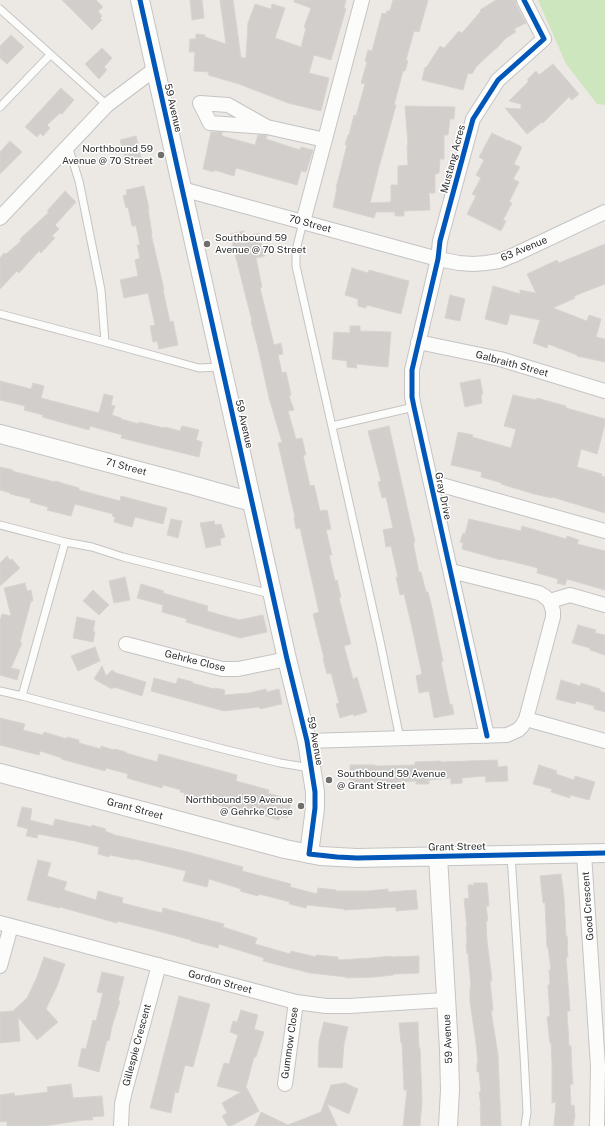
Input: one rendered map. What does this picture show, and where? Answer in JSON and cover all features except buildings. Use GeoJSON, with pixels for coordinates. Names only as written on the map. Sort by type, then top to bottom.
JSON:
{"type":"FeatureCollection","features":[{"type":"Feature","properties":{"kind":"street","name":"59 Avenue"},"geometry":{"type":"LineString","coordinates":[[140,0],[287,659],[307,741],[315,792],[315,808],[309,854]]}},
{"type":"Feature","properties":{"kind":"street"},"geometry":{"type":"LineString","coordinates":[[303,222],[362,0]]}},
{"type":"Feature","properties":{"kind":"street","name":"Mustang Acres"},"geometry":{"type":"LineString","coordinates":[[438,258],[440,241],[473,119],[498,80],[544,39],[524,0]]}},
{"type":"Feature","properties":{"kind":"street"},"geometry":{"type":"LineString","coordinates":[[0,218],[106,106],[155,69]]}},
{"type":"Feature","properties":{"kind":"street"},"geometry":{"type":"LineString","coordinates":[[267,127],[325,140]]}},
{"type":"Feature","properties":{"kind":"street","name":"70 Street"},"geometry":{"type":"LineString","coordinates":[[182,189],[438,258]]}},
{"type":"Feature","properties":{"kind":"street","name":"63 Avenue"},"geometry":{"type":"LineString","coordinates":[[438,258],[473,264],[499,261],[605,212]]}},
{"type":"Feature","properties":{"kind":"street","name":"Gray Drive"},"geometry":{"type":"LineString","coordinates":[[438,258],[412,370],[412,397],[487,736]]}},
{"type":"Feature","properties":{"kind":"street","name":"Galbraith Street"},"geometry":{"type":"LineString","coordinates":[[418,342],[500,359],[605,391]]}},
{"type":"Feature","properties":{"kind":"street","name":"71 Street"},"geometry":{"type":"LineString","coordinates":[[0,434],[252,502]]}},
{"type":"Feature","properties":{"kind":"street"},"geometry":{"type":"LineString","coordinates":[[431,482],[605,531]]}},
{"type":"Feature","properties":{"kind":"street"},"geometry":{"type":"LineString","coordinates":[[307,741],[507,735],[518,730],[522,726],[526,719],[553,617],[550,601],[539,593],[451,570]]}},
{"type":"Feature","properties":{"kind":"street"},"geometry":{"type":"LineString","coordinates":[[550,601],[570,595],[605,605]]}},
{"type":"Feature","properties":{"kind":"street","name":"Gehrke Close"},"geometry":{"type":"LineString","coordinates":[[126,644],[222,669],[238,669],[287,659]]}},
{"type":"Feature","properties":{"kind":"street"},"geometry":{"type":"LineString","coordinates":[[526,719],[605,741]]}},
{"type":"Feature","properties":{"kind":"street","name":"Grant Street"},"geometry":{"type":"LineString","coordinates":[[0,773],[285,849],[309,854],[357,858],[605,853]]}},
{"type":"Feature","properties":{"kind":"street","name":"Good Crescent"},"geometry":{"type":"LineString","coordinates":[[584,854],[598,958],[597,1126]]}},
{"type":"Feature","properties":{"kind":"street","name":"59 Avenue"},"geometry":{"type":"LineString","coordinates":[[438,856],[449,1050],[450,1084],[448,1126]]}},
{"type":"Feature","properties":{"kind":"street"},"geometry":{"type":"LineString","coordinates":[[0,966],[5,924]]}},
{"type":"Feature","properties":{"kind":"street","name":"Gordon Street"},"geometry":{"type":"LineString","coordinates":[[5,924],[296,1002],[326,1006],[349,1006],[445,1000]]}},
{"type":"Feature","properties":{"kind":"street","name":"Gillespie Crescent"},"geometry":{"type":"LineString","coordinates":[[121,1126],[122,1104],[125,1091],[159,965]]}},
{"type":"Feature","properties":{"kind":"street","name":"Gummow Close"},"geometry":{"type":"LineString","coordinates":[[285,1084],[296,1002]]}},
{"type":"Feature","properties":{"kind":"lane"},"geometry":{"type":"LineString","coordinates":[[0,9],[106,106]]}},
{"type":"Feature","properties":{"kind":"lane"},"geometry":{"type":"LineString","coordinates":[[0,107],[50,55]]}},
{"type":"Feature","properties":{"kind":"lane"},"geometry":{"type":"LineString","coordinates":[[68,146],[79,181],[101,290],[105,342]]}},
{"type":"Feature","properties":{"kind":"lane"},"geometry":{"type":"LineString","coordinates":[[303,222],[296,250],[296,266],[380,641],[400,739]]}},
{"type":"Feature","properties":{"kind":"lane"},"geometry":{"type":"LineString","coordinates":[[0,314],[199,368],[222,366]]}},
{"type":"Feature","properties":{"kind":"lane"},"geometry":{"type":"LineString","coordinates":[[332,426],[414,408]]}},
{"type":"Feature","properties":{"kind":"lane"},"geometry":{"type":"LineString","coordinates":[[0,525],[65,542],[92,547],[123,557],[273,595]]}},
{"type":"Feature","properties":{"kind":"lane"},"geometry":{"type":"LineString","coordinates":[[22,696],[65,542]]}},
{"type":"Feature","properties":{"kind":"lane"},"geometry":{"type":"LineString","coordinates":[[0,691],[223,749],[280,763],[311,768]]}},
{"type":"Feature","properties":{"kind":"lane"},"geometry":{"type":"LineString","coordinates":[[511,855],[527,1112],[525,1126]]}},
{"type":"Feature","properties":{"kind":"green space"},"geometry":{"type":"Polygon","coordinates":[[[538,0],[605,0],[605,105],[597,104],[566,64],[538,0]]]}},
{"type":"Feature","properties":{"kind":"cycle path"},"geometry":{"type":"LineString","coordinates":[[140,0],[287,659],[307,741],[315,792],[315,808],[309,854],[357,858],[605,853]]}},
{"type":"Feature","properties":{"kind":"cycle path"},"geometry":{"type":"LineString","coordinates":[[487,736],[414,407],[412,397],[412,370],[438,259],[440,241],[473,119],[498,80],[544,39],[524,0]]}},
{"type":"Feature","properties":{"kind":"place","name":"Northbound 59 Avenue @ 70 Street"},"geometry":{"type":"Point","coordinates":[161,155]}},
{"type":"Feature","properties":{"kind":"place","name":"Southbound 59 Avenue @ 70 Street"},"geometry":{"type":"Point","coordinates":[207,244]}},
{"type":"Feature","properties":{"kind":"place","name":"Southbound 59 Avenue @ Grant Street"},"geometry":{"type":"Point","coordinates":[329,780]}},
{"type":"Feature","properties":{"kind":"place","name":"Northbound 59 Avenue @ Gehrke Close"},"geometry":{"type":"Point","coordinates":[301,806]}}]}
